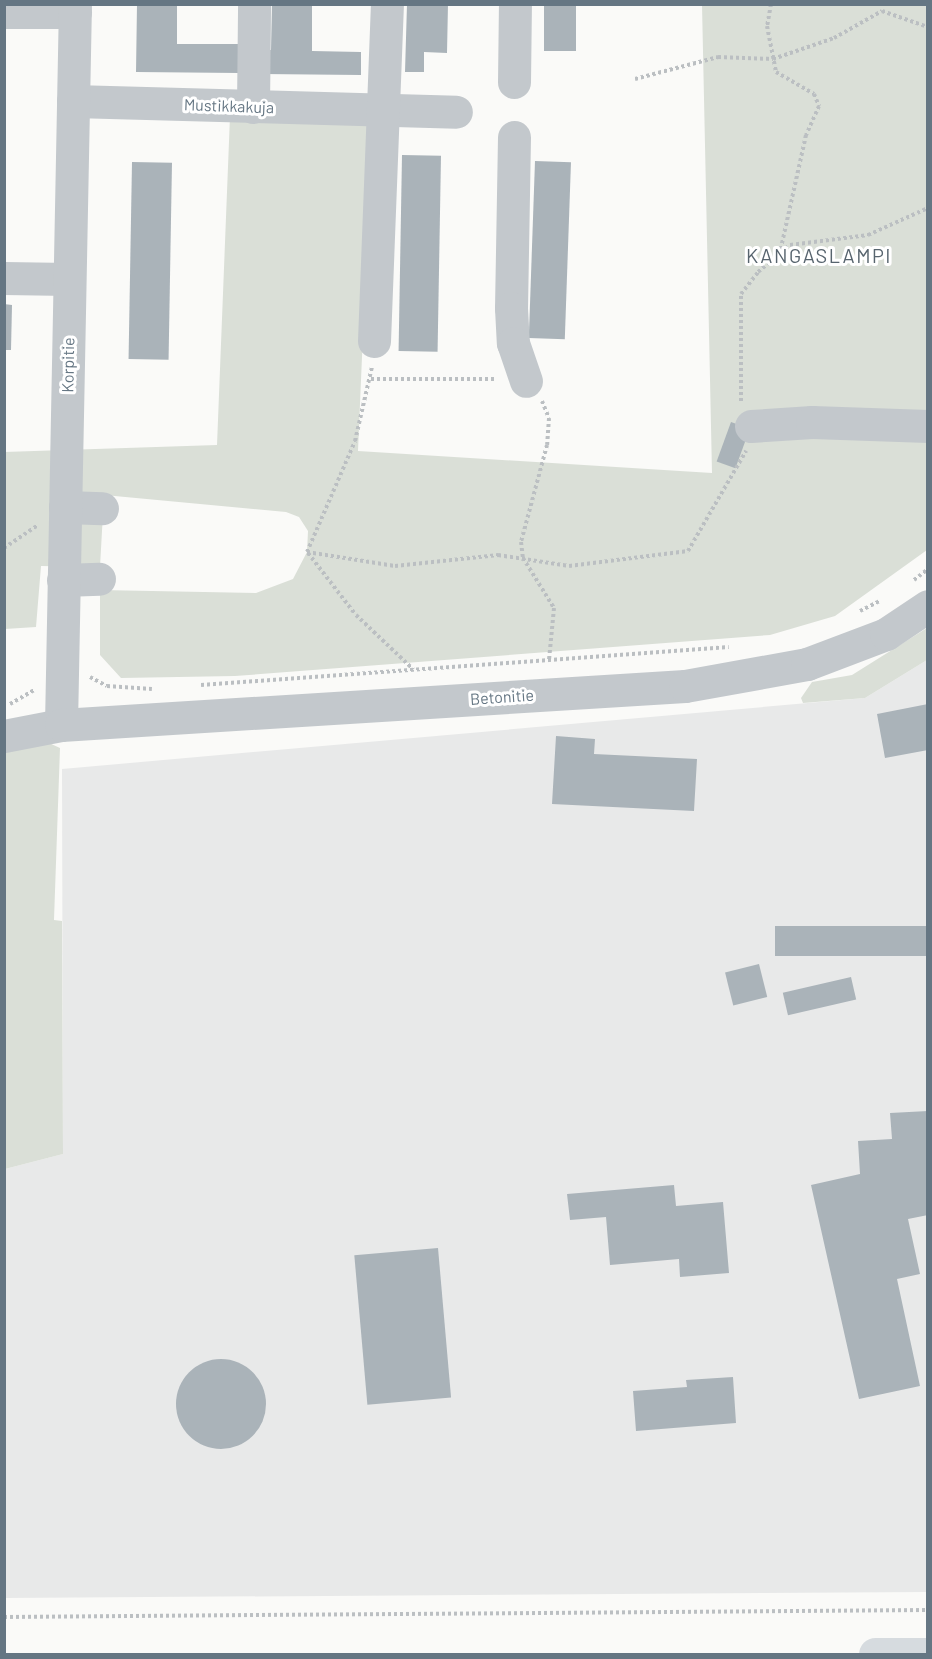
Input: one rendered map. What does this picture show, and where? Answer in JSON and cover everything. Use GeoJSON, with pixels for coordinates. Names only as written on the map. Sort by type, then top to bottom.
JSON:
{"type":"FeatureCollection","features":[{"type":"Feature","properties":{"kind":"main road"},"geometry":{"type":"LineString","coordinates":[[875,1654],[927,1654]]}},
{"type":"Feature","properties":{"kind":"street"},"geometry":{"type":"LineString","coordinates":[[253,107],[254,4]]}},
{"type":"Feature","properties":{"kind":"street"},"geometry":{"type":"LineString","coordinates":[[374,341],[385,111],[387,4]]}},
{"type":"Feature","properties":{"kind":"street"},"geometry":{"type":"LineString","coordinates":[[514,82],[515,4]]}},
{"type":"Feature","properties":{"kind":"street"},"geometry":{"type":"LineString","coordinates":[[4,12],[75,8]]}},
{"type":"Feature","properties":{"kind":"street","name":"Korpitie"},"geometry":{"type":"LineString","coordinates":[[61,725],[63,580],[55,514],[69,279],[75,8]]}},
{"type":"Feature","properties":{"kind":"street","name":"Mustikkakuja"},"geometry":{"type":"LineString","coordinates":[[73,101],[456,112]]}},
{"type":"Feature","properties":{"kind":"street"},"geometry":{"type":"LineString","coordinates":[[514,137],[511,308],[513,343],[525,378]]}},
{"type":"Feature","properties":{"kind":"street"},"geometry":{"type":"LineString","coordinates":[[4,278],[69,279]]}},
{"type":"Feature","properties":{"kind":"street"},"geometry":{"type":"LineString","coordinates":[[751,426],[812,422],[927,426]]}},
{"type":"Feature","properties":{"kind":"street"},"geometry":{"type":"LineString","coordinates":[[55,514],[102,508]]}},
{"type":"Feature","properties":{"kind":"street"},"geometry":{"type":"LineString","coordinates":[[63,580],[99,579]]}},
{"type":"Feature","properties":{"kind":"street","name":"Betonitie"},"geometry":{"type":"LineString","coordinates":[[4,736],[61,725],[685,686],[807,664],[886,634],[916,596]]}},
{"type":"Feature","properties":{"kind":"path"},"geometry":{"type":"LineString","coordinates":[[771,4],[767,27],[776,72],[814,94],[819,106],[806,135],[780,253]]}},
{"type":"Feature","properties":{"kind":"path"},"geometry":{"type":"LineString","coordinates":[[635,79],[718,57],[773,59],[834,38],[882,11],[927,27]]}},
{"type":"Feature","properties":{"kind":"path"},"geometry":{"type":"LineString","coordinates":[[307,552],[395,566],[498,555],[569,566],[688,550],[745,458],[751,426],[741,403],[741,294],[758,272],[790,245],[868,235],[927,208]]}},
{"type":"Feature","properties":{"kind":"path"},"geometry":{"type":"LineString","coordinates":[[307,552],[355,441],[371,380],[374,341]]}},
{"type":"Feature","properties":{"kind":"path"},"geometry":{"type":"LineString","coordinates":[[371,380],[525,378],[541,397],[549,418],[543,463],[521,542],[523,558],[554,608],[549,660]]}},
{"type":"Feature","properties":{"kind":"path"},"geometry":{"type":"LineString","coordinates":[[4,548],[55,514]]}},
{"type":"Feature","properties":{"kind":"path"},"geometry":{"type":"LineString","coordinates":[[307,552],[356,615],[414,670]]}},
{"type":"Feature","properties":{"kind":"path"},"geometry":{"type":"LineString","coordinates":[[916,596],[927,569]]}},
{"type":"Feature","properties":{"kind":"path"},"geometry":{"type":"LineString","coordinates":[[849,616],[887,598]]}},
{"type":"Feature","properties":{"kind":"path"},"geometry":{"type":"LineString","coordinates":[[189,686],[736,646]]}},
{"type":"Feature","properties":{"kind":"path"},"geometry":{"type":"LineString","coordinates":[[4,707],[30,693],[41,677],[89,676],[107,686],[165,688]]}},
{"type":"Feature","properties":{"kind":"path"},"geometry":{"type":"LineString","coordinates":[[4,1617],[927,1610]]}},
{"type":"Feature","properties":{"kind":"shaded area"},"geometry":{"type":"Polygon","coordinates":[[[702,5],[927,5],[927,550],[835,616],[770,635],[235,676],[121,678],[100,655],[100,590],[256,593],[293,579],[307,552],[308,531],[299,517],[286,512],[104,495],[100,567],[41,566],[36,627],[5,629],[4,452],[217,445],[230,116],[372,121],[358,451],[712,473],[702,5]]]}},
{"type":"Feature","properties":{"kind":"shaded area"},"geometry":{"type":"Polygon","coordinates":[[[927,628],[927,660],[865,698],[803,703],[801,698],[812,682],[852,675],[927,628]]]}},
{"type":"Feature","properties":{"kind":"shaded area"},"geometry":{"type":"Polygon","coordinates":[[[927,660],[927,1592],[5,1598],[5,1169],[63,1154],[62,769],[865,698],[927,660]]]}},
{"type":"Feature","properties":{"kind":"shaded area"},"geometry":{"type":"Polygon","coordinates":[[[5,723],[60,748],[54,920],[62,921],[63,1154],[5,1169],[5,723]]]}},
{"type":"Feature","properties":{"kind":"building"},"geometry":{"type":"Polygon","coordinates":[[[137,4],[177,4],[177,44],[239,44],[239,73],[136,72],[137,4]]]}},
{"type":"Feature","properties":{"kind":"building"},"geometry":{"type":"Polygon","coordinates":[[[272,4],[312,4],[312,51],[361,52],[361,75],[262,74],[262,50],[271,50],[272,4]]]}},
{"type":"Feature","properties":{"kind":"building"},"geometry":{"type":"Polygon","coordinates":[[[407,4],[448,4],[447,53],[424,52],[424,72],[405,72],[407,4]]]}},
{"type":"Feature","properties":{"kind":"building"},"geometry":{"type":"Polygon","coordinates":[[[544,4],[576,4],[576,51],[544,51],[544,4]]]}},
{"type":"Feature","properties":{"kind":"building"},"geometry":{"type":"Polygon","coordinates":[[[402,155],[441,156],[438,352],[399,351],[402,155]]]}},
{"type":"Feature","properties":{"kind":"building"},"geometry":{"type":"Polygon","coordinates":[[[535,161],[571,162],[565,339],[529,338],[535,161]]]}},
{"type":"Feature","properties":{"kind":"building"},"geometry":{"type":"Polygon","coordinates":[[[132,162],[172,163],[169,360],[129,359],[132,162]]]}},
{"type":"Feature","properties":{"kind":"building"},"geometry":{"type":"Polygon","coordinates":[[[4,304],[12,305],[11,350],[4,350],[4,304]]]}},
{"type":"Feature","properties":{"kind":"building"},"geometry":{"type":"Polygon","coordinates":[[[731,422],[750,429],[735,468],[717,461],[731,422]]]}},
{"type":"Feature","properties":{"kind":"building"},"geometry":{"type":"Polygon","coordinates":[[[928,704],[928,750],[885,758],[877,714],[928,704]]]}},
{"type":"Feature","properties":{"kind":"building"},"geometry":{"type":"Polygon","coordinates":[[[556,736],[595,739],[594,754],[697,759],[694,811],[552,804],[556,736]]]}},
{"type":"Feature","properties":{"kind":"building"},"geometry":{"type":"Polygon","coordinates":[[[775,926],[928,926],[928,956],[775,956],[775,926]]]}},
{"type":"Feature","properties":{"kind":"building"},"geometry":{"type":"Polygon","coordinates":[[[759,964],[767,997],[733,1005],[725,972],[759,964]]]}},
{"type":"Feature","properties":{"kind":"building"},"geometry":{"type":"Polygon","coordinates":[[[851,977],[856,999],[788,1015],[783,993],[851,977]]]}},
{"type":"Feature","properties":{"kind":"building"},"geometry":{"type":"Polygon","coordinates":[[[928,1111],[928,1215],[908,1219],[920,1274],[897,1279],[920,1386],[859,1399],[811,1185],[860,1174],[858,1141],[892,1139],[890,1113],[928,1111]]]}},
{"type":"Feature","properties":{"kind":"building"},"geometry":{"type":"Polygon","coordinates":[[[674,1185],[676,1206],[723,1202],[729,1273],[680,1277],[679,1259],[610,1265],[606,1217],[570,1220],[567,1194],[674,1185]]]}},
{"type":"Feature","properties":{"kind":"building"},"geometry":{"type":"Polygon","coordinates":[[[438,1248],[451,1397],[367,1405],[354,1255],[438,1248]]]}},
{"type":"Feature","properties":{"kind":"building"},"geometry":{"type":"Polygon","coordinates":[[[221,1359],[238,1363],[253,1372],[262,1387],[266,1404],[262,1421],[253,1436],[238,1445],[221,1449],[204,1445],[189,1436],[180,1421],[176,1404],[180,1387],[189,1372],[204,1363],[221,1359]]]}},
{"type":"Feature","properties":{"kind":"building"},"geometry":{"type":"Polygon","coordinates":[[[733,1377],[736,1423],[636,1431],[633,1391],[687,1387],[686,1380],[733,1377]]]}},
{"type":"Feature","properties":{"kind":"district","name":"KANGASLAMPI"},"geometry":{"type":"Point","coordinates":[819,255]}}]}
